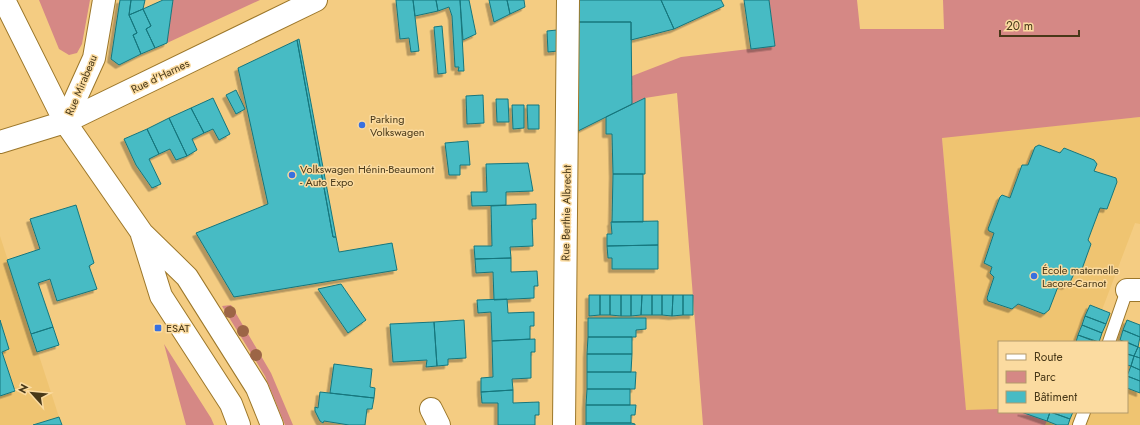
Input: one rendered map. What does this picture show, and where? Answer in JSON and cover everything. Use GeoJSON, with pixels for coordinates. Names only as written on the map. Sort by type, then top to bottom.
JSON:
{"type":"FeatureCollection","features":[{"type":"Feature","properties":{"kind":"street"},"geometry":{"type":"LineString","coordinates":[[4,0],[65,122],[142,233],[187,277],[257,388],[272,425]]}},
{"type":"Feature","properties":{"kind":"street","name":"Rue Mirabeau"},"geometry":{"type":"LineString","coordinates":[[65,122],[94,58],[104,0]]}},
{"type":"Feature","properties":{"kind":"street","name":"Rue d'Harnes"},"geometry":{"type":"LineString","coordinates":[[0,142],[65,122],[316,0]]}},
{"type":"Feature","properties":{"kind":"street","name":"Rue Berthie Albrecht"},"geometry":{"type":"LineString","coordinates":[[564,425],[568,0]]}},
{"type":"Feature","properties":{"kind":"street"},"geometry":{"type":"LineString","coordinates":[[142,233],[160,296],[231,404],[239,425]]}},
{"type":"Feature","properties":{"kind":"lane"},"geometry":{"type":"LineString","coordinates":[[1109,341],[1134,290]]}},
{"type":"Feature","properties":{"kind":"lane"},"geometry":{"type":"LineString","coordinates":[[1079,425],[1084,413]]}},
{"type":"Feature","properties":{"kind":"shaded area","name":"École maternelle Lacore-Carnot"},"geometry":{"type":"Polygon","coordinates":[[[1140,117],[1140,224],[1135,223],[1102,310],[1140,325],[1140,425],[967,425],[942,137],[1140,117]]]}},
{"type":"Feature","properties":{"kind":"shaded area"},"geometry":{"type":"Polygon","coordinates":[[[0,236],[59,417],[62,425],[0,425],[0,236]]]}},
{"type":"Feature","properties":{"kind":"green space"},"geometry":{"type":"Polygon","coordinates":[[[39,0],[90,0],[82,44],[77,53],[69,55],[59,49],[39,0]]]}},
{"type":"Feature","properties":{"kind":"green space"},"geometry":{"type":"Polygon","coordinates":[[[173,0],[260,0],[167,43],[173,0]]]}},
{"type":"Feature","properties":{"kind":"green space"},"geometry":{"type":"Polygon","coordinates":[[[769,0],[857,0],[860,29],[944,29],[943,0],[1140,0],[1140,117],[942,138],[966,410],[998,409],[998,413],[1024,413],[1047,421],[1045,425],[703,425],[677,93],[645,98],[632,104],[632,76],[681,57],[775,46],[769,0]]]}},
{"type":"Feature","properties":{"kind":"green space"},"geometry":{"type":"Polygon","coordinates":[[[231,305],[271,373],[293,425],[285,425],[265,376],[222,306],[231,305]]]}},
{"type":"Feature","properties":{"kind":"green space"},"geometry":{"type":"Polygon","coordinates":[[[164,344],[211,418],[214,425],[186,425],[164,344]]]}},
{"type":"Feature","properties":{"kind":"building"},"geometry":{"type":"Polygon","coordinates":[[[120,0],[131,0],[129,15],[137,33],[133,35],[141,54],[119,65],[111,59],[120,0]]]}},
{"type":"Feature","properties":{"kind":"building"},"geometry":{"type":"Polygon","coordinates":[[[131,0],[145,0],[143,9],[129,15],[131,0]]]}},
{"type":"Feature","properties":{"kind":"building"},"geometry":{"type":"Polygon","coordinates":[[[163,0],[173,0],[167,43],[155,48],[146,29],[151,26],[143,9],[163,0]]]}},
{"type":"Feature","properties":{"kind":"building"},"geometry":{"type":"Polygon","coordinates":[[[396,0],[413,0],[419,51],[411,52],[409,38],[400,39],[396,0]]]}},
{"type":"Feature","properties":{"kind":"building"},"geometry":{"type":"Polygon","coordinates":[[[413,0],[436,0],[438,11],[415,16],[413,0]]]}},
{"type":"Feature","properties":{"kind":"building"},"geometry":{"type":"Polygon","coordinates":[[[436,0],[460,0],[464,71],[458,71],[459,67],[455,67],[452,16],[449,7],[438,11],[436,0]]]}},
{"type":"Feature","properties":{"kind":"building"},"geometry":{"type":"Polygon","coordinates":[[[460,0],[469,0],[476,34],[463,40],[460,0]]]}},
{"type":"Feature","properties":{"kind":"building"},"geometry":{"type":"Polygon","coordinates":[[[489,0],[507,0],[510,14],[494,22],[489,0]]]}},
{"type":"Feature","properties":{"kind":"building"},"geometry":{"type":"Polygon","coordinates":[[[507,0],[524,0],[525,7],[510,14],[507,0]]]}},
{"type":"Feature","properties":{"kind":"building"},"geometry":{"type":"Polygon","coordinates":[[[576,0],[661,0],[674,29],[631,40],[631,22],[576,22],[576,0]]]}},
{"type":"Feature","properties":{"kind":"building"},"geometry":{"type":"Polygon","coordinates":[[[661,0],[721,0],[724,6],[674,29],[661,0]]]}},
{"type":"Feature","properties":{"kind":"building"},"geometry":{"type":"Polygon","coordinates":[[[744,0],[769,0],[775,46],[751,49],[744,0]]]}},
{"type":"Feature","properties":{"kind":"building"},"geometry":{"type":"Polygon","coordinates":[[[143,9],[151,26],[146,29],[155,48],[141,54],[133,35],[137,33],[129,15],[143,9]]]}},
{"type":"Feature","properties":{"kind":"building"},"geometry":{"type":"Polygon","coordinates":[[[576,22],[631,22],[632,104],[576,132],[576,22]]]}},
{"type":"Feature","properties":{"kind":"building"},"geometry":{"type":"Polygon","coordinates":[[[442,26],[446,73],[438,74],[434,27],[442,26]]]}},
{"type":"Feature","properties":{"kind":"building"},"geometry":{"type":"Polygon","coordinates":[[[557,30],[558,51],[548,52],[547,31],[557,30]]]}},
{"type":"Feature","properties":{"kind":"building"},"geometry":{"type":"Polygon","coordinates":[[[299,39],[336,237],[333,237],[297,40],[299,39]]]}},
{"type":"Feature","properties":{"kind":"building","name":"Volkswagen Hénin-Beaumont - Auto Expo"},"geometry":{"type":"Polygon","coordinates":[[[297,40],[333,237],[336,237],[339,252],[392,243],[397,270],[234,297],[196,233],[268,204],[238,68],[297,40]]]}},
{"type":"Feature","properties":{"kind":"building"},"geometry":{"type":"Polygon","coordinates":[[[236,90],[245,109],[236,114],[226,95],[236,90]]]}},
{"type":"Feature","properties":{"kind":"building"},"geometry":{"type":"Polygon","coordinates":[[[483,95],[484,123],[467,124],[466,96],[483,95]]]}},
{"type":"Feature","properties":{"kind":"building"},"geometry":{"type":"Polygon","coordinates":[[[213,98],[230,134],[219,140],[213,129],[204,133],[191,108],[213,98]]]}},
{"type":"Feature","properties":{"kind":"building"},"geometry":{"type":"Polygon","coordinates":[[[645,98],[645,174],[613,174],[612,134],[606,134],[606,117],[645,98]]]}},
{"type":"Feature","properties":{"kind":"building"},"geometry":{"type":"Polygon","coordinates":[[[496,99],[508,99],[509,122],[497,122],[496,99]]]}},
{"type":"Feature","properties":{"kind":"building"},"geometry":{"type":"Polygon","coordinates":[[[512,105],[524,105],[524,128],[513,129],[512,105]]]}},
{"type":"Feature","properties":{"kind":"building"},"geometry":{"type":"Polygon","coordinates":[[[527,105],[539,105],[539,129],[528,129],[527,105]]]}},
{"type":"Feature","properties":{"kind":"building"},"geometry":{"type":"Polygon","coordinates":[[[191,108],[204,133],[192,139],[197,150],[187,156],[169,118],[191,108]]]}},
{"type":"Feature","properties":{"kind":"building"},"geometry":{"type":"Polygon","coordinates":[[[169,118],[187,156],[176,160],[170,149],[159,154],[147,129],[169,118]]]}},
{"type":"Feature","properties":{"kind":"building"},"geometry":{"type":"Polygon","coordinates":[[[147,129],[159,154],[149,159],[161,184],[152,188],[136,165],[124,139],[147,129]]]}},
{"type":"Feature","properties":{"kind":"building"},"geometry":{"type":"Polygon","coordinates":[[[468,141],[470,165],[460,165],[460,175],[449,175],[445,143],[468,141]]]}},
{"type":"Feature","properties":{"kind":"building"},"geometry":{"type":"Polygon","coordinates":[[[1039,145],[1060,153],[1064,148],[1094,160],[1097,164],[1094,171],[1116,178],[1117,182],[1107,209],[1100,208],[1088,240],[1091,244],[1082,269],[1079,271],[1076,270],[1069,284],[1065,286],[1059,284],[1049,310],[1044,314],[1018,304],[1012,309],[988,301],[987,298],[994,277],[990,273],[992,267],[984,263],[994,233],[988,229],[1000,197],[1002,195],[1010,198],[1022,165],[1028,165],[1035,147],[1039,145]]]}},
{"type":"Feature","properties":{"kind":"building"},"geometry":{"type":"Polygon","coordinates":[[[528,163],[533,191],[506,192],[506,205],[472,206],[471,192],[487,192],[486,164],[528,163]]]}},
{"type":"Feature","properties":{"kind":"building"},"geometry":{"type":"Polygon","coordinates":[[[613,174],[643,174],[643,222],[612,222],[613,174]]]}},
{"type":"Feature","properties":{"kind":"building"},"geometry":{"type":"Polygon","coordinates":[[[536,204],[536,219],[532,219],[533,246],[510,247],[511,258],[475,259],[474,246],[492,246],[491,206],[536,204]]]}},
{"type":"Feature","properties":{"kind":"building"},"geometry":{"type":"Polygon","coordinates":[[[76,205],[94,263],[89,266],[97,289],[57,301],[50,279],[38,283],[53,327],[31,334],[7,260],[40,249],[30,219],[76,205]]]}},
{"type":"Feature","properties":{"kind":"building"},"geometry":{"type":"Polygon","coordinates":[[[658,221],[658,245],[607,246],[607,234],[612,234],[611,222],[658,221]]]}},
{"type":"Feature","properties":{"kind":"building"},"geometry":{"type":"Polygon","coordinates":[[[658,245],[658,269],[612,269],[612,258],[608,258],[607,246],[658,245]]]}},
{"type":"Feature","properties":{"kind":"building"},"geometry":{"type":"Polygon","coordinates":[[[511,258],[511,272],[537,271],[538,286],[534,286],[534,298],[494,300],[493,272],[476,273],[475,259],[511,258]]]}},
{"type":"Feature","properties":{"kind":"building"},"geometry":{"type":"Polygon","coordinates":[[[341,284],[366,320],[348,333],[318,289],[341,284]]]}},
{"type":"Feature","properties":{"kind":"building"},"geometry":{"type":"Polygon","coordinates":[[[589,295],[600,295],[600,315],[589,316],[589,295]]]}},
{"type":"Feature","properties":{"kind":"building"},"geometry":{"type":"Polygon","coordinates":[[[600,295],[610,295],[610,315],[600,315],[600,295]]]}},
{"type":"Feature","properties":{"kind":"building"},"geometry":{"type":"Polygon","coordinates":[[[610,295],[621,295],[621,316],[610,315],[610,295]]]}},
{"type":"Feature","properties":{"kind":"building"},"geometry":{"type":"Polygon","coordinates":[[[621,295],[631,295],[631,316],[621,316],[621,295]]]}},
{"type":"Feature","properties":{"kind":"building"},"geometry":{"type":"Polygon","coordinates":[[[631,295],[642,295],[641,315],[631,316],[631,295]]]}},
{"type":"Feature","properties":{"kind":"building"},"geometry":{"type":"Polygon","coordinates":[[[642,295],[652,295],[652,315],[641,315],[642,295]]]}},
{"type":"Feature","properties":{"kind":"building"},"geometry":{"type":"Polygon","coordinates":[[[652,295],[662,295],[662,315],[652,315],[652,295]]]}},
{"type":"Feature","properties":{"kind":"building"},"geometry":{"type":"Polygon","coordinates":[[[662,295],[673,295],[672,316],[662,315],[662,295]]]}},
{"type":"Feature","properties":{"kind":"building"},"geometry":{"type":"Polygon","coordinates":[[[673,295],[683,295],[683,315],[672,316],[673,295]]]}},
{"type":"Feature","properties":{"kind":"building"},"geometry":{"type":"Polygon","coordinates":[[[683,295],[693,295],[693,315],[683,315],[683,295]]]}},
{"type":"Feature","properties":{"kind":"building"},"geometry":{"type":"Polygon","coordinates":[[[507,299],[508,313],[534,312],[534,326],[530,326],[530,339],[492,341],[491,312],[478,313],[477,300],[507,299]]]}},
{"type":"Feature","properties":{"kind":"building"},"geometry":{"type":"Polygon","coordinates":[[[1090,305],[1110,313],[1106,324],[1085,316],[1090,305]]]}},
{"type":"Feature","properties":{"kind":"building"},"geometry":{"type":"Polygon","coordinates":[[[1085,316],[1106,324],[1102,333],[1082,325],[1085,316]]]}},
{"type":"Feature","properties":{"kind":"building"},"geometry":{"type":"Polygon","coordinates":[[[588,318],[646,318],[646,329],[636,330],[636,337],[588,337],[588,318]]]}},
{"type":"Feature","properties":{"kind":"building"},"geometry":{"type":"Polygon","coordinates":[[[0,320],[9,349],[2,352],[15,391],[0,396],[0,320]]]}},
{"type":"Feature","properties":{"kind":"building"},"geometry":{"type":"Polygon","coordinates":[[[464,320],[466,358],[448,359],[448,365],[437,366],[434,322],[464,320]]]}},
{"type":"Feature","properties":{"kind":"building"},"geometry":{"type":"Polygon","coordinates":[[[1127,320],[1140,325],[1140,337],[1123,330],[1127,320]]]}},
{"type":"Feature","properties":{"kind":"building"},"geometry":{"type":"Polygon","coordinates":[[[434,322],[437,366],[426,367],[427,360],[393,362],[390,324],[434,322]]]}},
{"type":"Feature","properties":{"kind":"building"},"geometry":{"type":"Polygon","coordinates":[[[1082,325],[1102,333],[1099,341],[1078,335],[1082,325]]]}},
{"type":"Feature","properties":{"kind":"building"},"geometry":{"type":"Polygon","coordinates":[[[53,327],[59,345],[37,352],[31,334],[53,327]]]}},
{"type":"Feature","properties":{"kind":"building"},"geometry":{"type":"Polygon","coordinates":[[[1123,330],[1140,337],[1138,347],[1128,343],[1128,341],[1120,340],[1123,330]]]}},
{"type":"Feature","properties":{"kind":"building"},"geometry":{"type":"Polygon","coordinates":[[[1078,335],[1093,341],[1076,341],[1078,335]]]}},
{"type":"Feature","properties":{"kind":"building"},"geometry":{"type":"Polygon","coordinates":[[[588,337],[632,337],[632,354],[587,354],[588,337]]]}},
{"type":"Feature","properties":{"kind":"building"},"geometry":{"type":"Polygon","coordinates":[[[535,339],[535,352],[531,352],[531,378],[512,379],[513,390],[481,392],[481,378],[493,377],[492,341],[535,339]]]}},
{"type":"Feature","properties":{"kind":"building"},"geometry":{"type":"Polygon","coordinates":[[[1128,342],[1138,347],[1134,356],[1128,354],[1128,342]]]}},
{"type":"Feature","properties":{"kind":"building"},"geometry":{"type":"Polygon","coordinates":[[[1138,347],[1140,348],[1140,358],[1134,356],[1138,347]]]}},
{"type":"Feature","properties":{"kind":"building"},"geometry":{"type":"Polygon","coordinates":[[[587,354],[632,354],[631,372],[587,372],[587,354]]]}},
{"type":"Feature","properties":{"kind":"building"},"geometry":{"type":"Polygon","coordinates":[[[1128,354],[1134,356],[1131,366],[1128,365],[1128,354]]]}},
{"type":"Feature","properties":{"kind":"building"},"geometry":{"type":"Polygon","coordinates":[[[1134,356],[1140,358],[1140,370],[1131,366],[1134,356]]]}},
{"type":"Feature","properties":{"kind":"building"},"geometry":{"type":"Polygon","coordinates":[[[334,364],[372,369],[370,387],[375,388],[374,398],[330,393],[334,364]]]}},
{"type":"Feature","properties":{"kind":"building"},"geometry":{"type":"Polygon","coordinates":[[[1131,366],[1140,370],[1140,381],[1128,376],[1131,366]]]}},
{"type":"Feature","properties":{"kind":"building"},"geometry":{"type":"Polygon","coordinates":[[[587,372],[636,372],[635,389],[587,389],[587,372]]]}},
{"type":"Feature","properties":{"kind":"building"},"geometry":{"type":"Polygon","coordinates":[[[1128,376],[1140,381],[1140,393],[1128,388],[1128,376]]]}},
{"type":"Feature","properties":{"kind":"building"},"geometry":{"type":"Polygon","coordinates":[[[587,389],[630,389],[630,405],[586,405],[587,389]]]}},
{"type":"Feature","properties":{"kind":"building"},"geometry":{"type":"Polygon","coordinates":[[[513,390],[513,403],[539,402],[539,415],[535,415],[535,425],[498,425],[498,403],[482,403],[481,392],[513,390]]]}},
{"type":"Feature","properties":{"kind":"building"},"geometry":{"type":"Polygon","coordinates":[[[320,392],[374,398],[372,409],[367,409],[365,425],[349,425],[324,421],[323,423],[320,421],[315,411],[315,407],[318,408],[320,392]]]}},
{"type":"Feature","properties":{"kind":"building"},"geometry":{"type":"Polygon","coordinates":[[[586,405],[636,405],[635,415],[631,415],[631,423],[586,423],[586,405]]]}},
{"type":"Feature","properties":{"kind":"building"},"geometry":{"type":"Polygon","coordinates":[[[1024,413],[1050,413],[1047,421],[1024,413]]]}},
{"type":"Feature","properties":{"kind":"building"},"geometry":{"type":"Polygon","coordinates":[[[1050,413],[1070,419],[1068,425],[1057,425],[1047,421],[1050,413]]]}},
{"type":"Feature","properties":{"kind":"building"},"geometry":{"type":"Polygon","coordinates":[[[1054,413],[1073,413],[1070,419],[1054,413]]]}},
{"type":"Feature","properties":{"kind":"building"},"geometry":{"type":"Polygon","coordinates":[[[59,417],[62,425],[33,425],[59,417]]]}},
{"type":"Feature","properties":{"kind":"building"},"geometry":{"type":"Polygon","coordinates":[[[586,423],[631,423],[635,425],[586,425],[586,423]]]}},
{"type":"Feature","properties":{"kind":"place","name":"Parking Volkswagen"},"geometry":{"type":"Point","coordinates":[362,125]}},
{"type":"Feature","properties":{"kind":"place","name":"Volkswagen Hénin-Beaumont - Auto Expo"},"geometry":{"type":"Point","coordinates":[292,175]}},
{"type":"Feature","properties":{"kind":"place","name":"École maternelle Lacore-Carnot"},"geometry":{"type":"Point","coordinates":[1034,276]}},
{"type":"Feature","properties":{"kind":"place","name":"ESAT"},"geometry":{"type":"Point","coordinates":[158,328]}}]}
